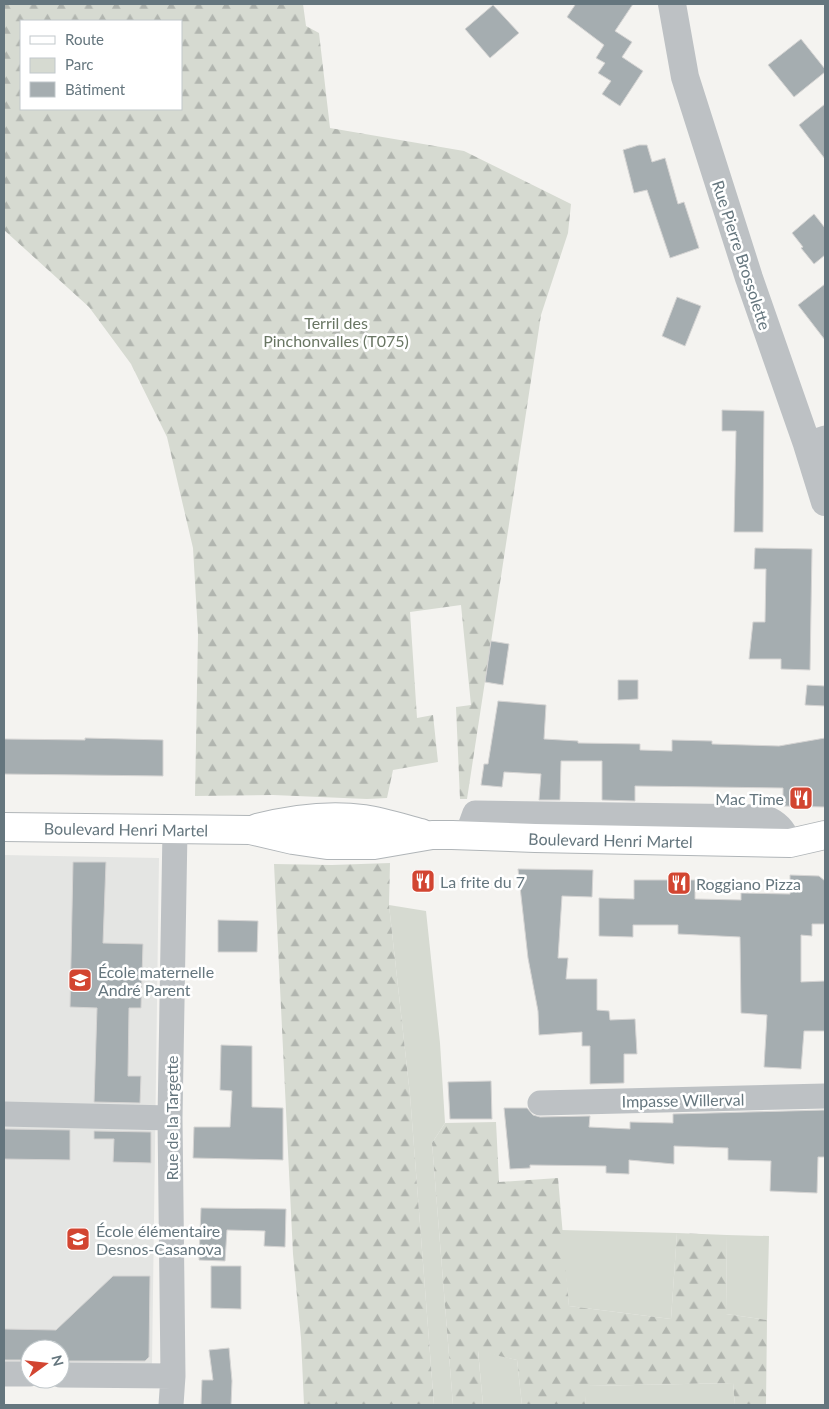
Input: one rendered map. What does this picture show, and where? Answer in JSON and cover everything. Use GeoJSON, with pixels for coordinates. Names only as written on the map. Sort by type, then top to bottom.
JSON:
{"type":"FeatureCollection","features":[{"type":"Feature","properties":{"kind":"main road","name":"Boulevard Henri Martel"},"geometry":{"type":"LineString","coordinates":[[4,827],[250,830],[286,821],[326,816],[366,819],[432,835],[790,843],[825,852]]}},
{"type":"Feature","properties":{"kind":"main road","name":"Boulevard Henri Martel"},"geometry":{"type":"LineString","coordinates":[[790,843],[825,835]]}},
{"type":"Feature","properties":{"kind":"street","name":"Rue Pierre Brossolette"},"geometry":{"type":"LineString","coordinates":[[672,4],[685,77],[749,278],[816,441],[825,502]]}},
{"type":"Feature","properties":{"kind":"street","name":"Rue de la Targette"},"geometry":{"type":"LineString","coordinates":[[171,1405],[174,1376],[170,1118],[175,830]]}},
{"type":"Feature","properties":{"kind":"street","name":"Impasse Willerval"},"geometry":{"type":"LineString","coordinates":[[540,1103],[825,1096]]}},
{"type":"Feature","properties":{"kind":"street"},"geometry":{"type":"LineString","coordinates":[[4,1114],[170,1118]]}},
{"type":"Feature","properties":{"kind":"street"},"geometry":{"type":"LineString","coordinates":[[4,1374],[20,1374]]}},
{"type":"Feature","properties":{"kind":"street"},"geometry":{"type":"LineString","coordinates":[[70,1374],[174,1376]]}},
{"type":"Feature","properties":{"kind":"shaded area"},"geometry":{"type":"Polygon","coordinates":[[[4,855],[159,858],[152,1365],[70,1363],[70,1339],[20,1339],[20,1363],[4,1362],[4,855]]]}},
{"type":"Feature","properties":{"kind":"green space","name":"Terril des Pinchonvalles (T075)"},"geometry":{"type":"Polygon","coordinates":[[[4,4],[303,4],[306,26],[319,33],[330,128],[464,151],[571,204],[568,233],[541,315],[467,799],[460,799],[456,707],[471,705],[461,605],[410,612],[417,718],[433,715],[438,762],[393,770],[387,798],[367,799],[273,795],[195,796],[198,634],[193,548],[167,437],[131,364],[89,307],[4,230],[4,4]]]}},
{"type":"Feature","properties":{"kind":"green space"},"geometry":{"type":"Polygon","coordinates":[[[390,863],[389,905],[410,1095],[434,1405],[304,1405],[301,1338],[293,1254],[274,864],[390,863]]]}},
{"type":"Feature","properties":{"kind":"green space"},"geometry":{"type":"Polygon","coordinates":[[[389,905],[426,911],[440,1043],[445,1123],[432,1143],[453,1405],[434,1405],[410,1095],[389,905]]]}},
{"type":"Feature","properties":{"kind":"green space"},"geometry":{"type":"Polygon","coordinates":[[[496,1122],[499,1182],[558,1178],[569,1306],[671,1319],[677,1233],[727,1235],[726,1314],[767,1320],[766,1405],[735,1405],[733,1383],[587,1386],[585,1405],[522,1405],[517,1360],[478,1351],[483,1405],[453,1405],[432,1143],[445,1123],[496,1122]]]}},
{"type":"Feature","properties":{"kind":"green space"},"geometry":{"type":"Polygon","coordinates":[[[561,1230],[677,1233],[671,1319],[569,1306],[561,1230]]]}},
{"type":"Feature","properties":{"kind":"green space"},"geometry":{"type":"Polygon","coordinates":[[[727,1235],[769,1236],[767,1320],[726,1314],[727,1235]]]}},
{"type":"Feature","properties":{"kind":"green space"},"geometry":{"type":"Polygon","coordinates":[[[478,1350],[517,1360],[522,1405],[483,1405],[478,1350]]]}},
{"type":"Feature","properties":{"kind":"green space"},"geometry":{"type":"Polygon","coordinates":[[[733,1383],[735,1405],[585,1405],[586,1386],[733,1383]]]}},
{"type":"Feature","properties":{"kind":"building"},"geometry":{"type":"Polygon","coordinates":[[[573,4],[633,4],[615,31],[632,42],[622,57],[643,71],[620,106],[602,94],[611,81],[598,73],[605,63],[596,58],[604,45],[567,17],[575,5],[573,4]]]}},
{"type":"Feature","properties":{"kind":"building"},"geometry":{"type":"Polygon","coordinates":[[[493,5],[519,33],[490,58],[465,29],[493,5]]]}},
{"type":"Feature","properties":{"kind":"building"},"geometry":{"type":"Polygon","coordinates":[[[801,39],[825,69],[825,72],[794,97],[768,65],[801,39]]]}},
{"type":"Feature","properties":{"kind":"building"},"geometry":{"type":"Polygon","coordinates":[[[825,104],[825,159],[799,125],[825,104]]]}},
{"type":"Feature","properties":{"kind":"building"},"geometry":{"type":"Polygon","coordinates":[[[639,145],[647,145],[652,162],[665,158],[678,204],[684,202],[699,248],[670,258],[647,190],[634,193],[623,150],[639,145]]]}},
{"type":"Feature","properties":{"kind":"building"},"geometry":{"type":"Polygon","coordinates":[[[814,214],[825,228],[825,255],[814,264],[792,233],[814,214]]]}},
{"type":"Feature","properties":{"kind":"building"},"geometry":{"type":"Polygon","coordinates":[[[825,284],[825,340],[798,305],[825,284]]]}},
{"type":"Feature","properties":{"kind":"building"},"geometry":{"type":"Polygon","coordinates":[[[677,297],[701,306],[685,346],[662,336],[677,297]]]}},
{"type":"Feature","properties":{"kind":"building"},"geometry":{"type":"Polygon","coordinates":[[[722,410],[764,411],[763,532],[734,532],[736,431],[722,431],[722,410]]]}},
{"type":"Feature","properties":{"kind":"building"},"geometry":{"type":"Polygon","coordinates":[[[755,548],[812,549],[810,670],[781,669],[781,659],[749,659],[753,622],[765,622],[766,569],[754,569],[755,548]]]}},
{"type":"Feature","properties":{"kind":"building"},"geometry":{"type":"Polygon","coordinates":[[[491,641],[509,644],[503,685],[485,682],[491,641]]]}},
{"type":"Feature","properties":{"kind":"building"},"geometry":{"type":"Polygon","coordinates":[[[618,680],[638,680],[638,699],[618,700],[618,680]]]}},
{"type":"Feature","properties":{"kind":"building"},"geometry":{"type":"Polygon","coordinates":[[[807,685],[825,686],[825,706],[805,705],[807,685]]]}},
{"type":"Feature","properties":{"kind":"building"},"geometry":{"type":"Polygon","coordinates":[[[498,701],[546,705],[544,739],[578,741],[578,743],[640,744],[640,750],[672,751],[672,740],[712,741],[712,744],[779,746],[825,738],[825,807],[783,806],[783,788],[635,786],[635,801],[602,800],[602,761],[561,761],[560,800],[539,800],[541,774],[504,772],[502,787],[481,785],[484,764],[488,764],[498,701]]]}},
{"type":"Feature","properties":{"kind":"building"},"geometry":{"type":"Polygon","coordinates":[[[85,738],[163,740],[163,776],[4,774],[4,739],[85,740],[85,738]]]}},
{"type":"Feature","properties":{"kind":"building"},"geometry":{"type":"Polygon","coordinates":[[[73,862],[106,862],[103,943],[143,944],[141,1008],[129,1008],[128,1076],[141,1076],[140,1103],[94,1102],[97,1008],[70,1007],[73,862]]]}},
{"type":"Feature","properties":{"kind":"building"},"geometry":{"type":"Polygon","coordinates":[[[518,869],[593,870],[592,897],[562,896],[558,958],[568,958],[566,979],[597,979],[597,1010],[609,1011],[610,1020],[635,1019],[637,1054],[624,1054],[624,1083],[590,1084],[590,1046],[582,1046],[582,1032],[539,1035],[538,1011],[528,958],[518,869]]]}},
{"type":"Feature","properties":{"kind":"building"},"geometry":{"type":"Polygon","coordinates":[[[790,875],[819,876],[825,881],[825,924],[812,924],[812,936],[801,935],[801,982],[825,981],[825,1031],[804,1031],[801,1069],[764,1067],[767,1015],[741,1013],[740,937],[678,934],[678,925],[633,925],[633,937],[599,936],[599,898],[634,899],[634,880],[695,880],[695,899],[741,900],[741,893],[790,894],[790,875]]]}},
{"type":"Feature","properties":{"kind":"building"},"geometry":{"type":"Polygon","coordinates":[[[218,920],[258,921],[257,952],[218,952],[218,920]]]}},
{"type":"Feature","properties":{"kind":"building"},"geometry":{"type":"Polygon","coordinates":[[[221,1045],[252,1046],[252,1107],[283,1108],[283,1160],[193,1158],[194,1127],[230,1127],[232,1091],[220,1090],[221,1045]]]}},
{"type":"Feature","properties":{"kind":"building"},"geometry":{"type":"Polygon","coordinates":[[[491,1081],[492,1119],[450,1119],[448,1082],[491,1081]]]}},
{"type":"Feature","properties":{"kind":"building"},"geometry":{"type":"Polygon","coordinates":[[[504,1108],[527,1108],[533,1115],[540,1117],[590,1116],[589,1127],[630,1129],[630,1122],[673,1123],[673,1114],[825,1110],[825,1157],[818,1157],[817,1193],[770,1191],[771,1161],[728,1160],[728,1148],[674,1146],[674,1164],[629,1160],[629,1174],[606,1173],[606,1166],[530,1165],[530,1168],[510,1169],[504,1108]]]}},
{"type":"Feature","properties":{"kind":"building"},"geometry":{"type":"Polygon","coordinates":[[[4,1129],[70,1130],[70,1160],[4,1159],[4,1129]]]}},
{"type":"Feature","properties":{"kind":"building"},"geometry":{"type":"Polygon","coordinates":[[[94,1131],[151,1132],[151,1163],[113,1162],[114,1139],[94,1139],[94,1131]]]}},
{"type":"Feature","properties":{"kind":"building"},"geometry":{"type":"Polygon","coordinates":[[[201,1208],[286,1209],[285,1247],[264,1246],[265,1231],[227,1230],[225,1261],[199,1260],[201,1208]]]}},
{"type":"Feature","properties":{"kind":"building"},"geometry":{"type":"Polygon","coordinates":[[[211,1266],[241,1266],[241,1309],[211,1308],[211,1266]]]}},
{"type":"Feature","properties":{"kind":"building"},"geometry":{"type":"Polygon","coordinates":[[[113,1276],[150,1276],[149,1357],[145,1361],[70,1361],[70,1339],[20,1339],[20,1360],[4,1360],[4,1329],[56,1330],[113,1276]]]}},
{"type":"Feature","properties":{"kind":"building"},"geometry":{"type":"Polygon","coordinates":[[[229,1348],[232,1381],[231,1405],[201,1405],[202,1380],[213,1380],[209,1350],[229,1348]]]}},
{"type":"Feature","properties":{"kind":"place","name":"Mac Time"},"geometry":{"type":"Point","coordinates":[801,798]}},
{"type":"Feature","properties":{"kind":"place","name":"La frite du 7"},"geometry":{"type":"Point","coordinates":[423,881]}},
{"type":"Feature","properties":{"kind":"place","name":"Roggiano Pizza"},"geometry":{"type":"Point","coordinates":[679,883]}},
{"type":"Feature","properties":{"kind":"place","name":"École maternelle André Parent"},"geometry":{"type":"Point","coordinates":[80,980]}},
{"type":"Feature","properties":{"kind":"place","name":"École élémentaire Desnos-Casanova"},"geometry":{"type":"Point","coordinates":[78,1239]}}]}
